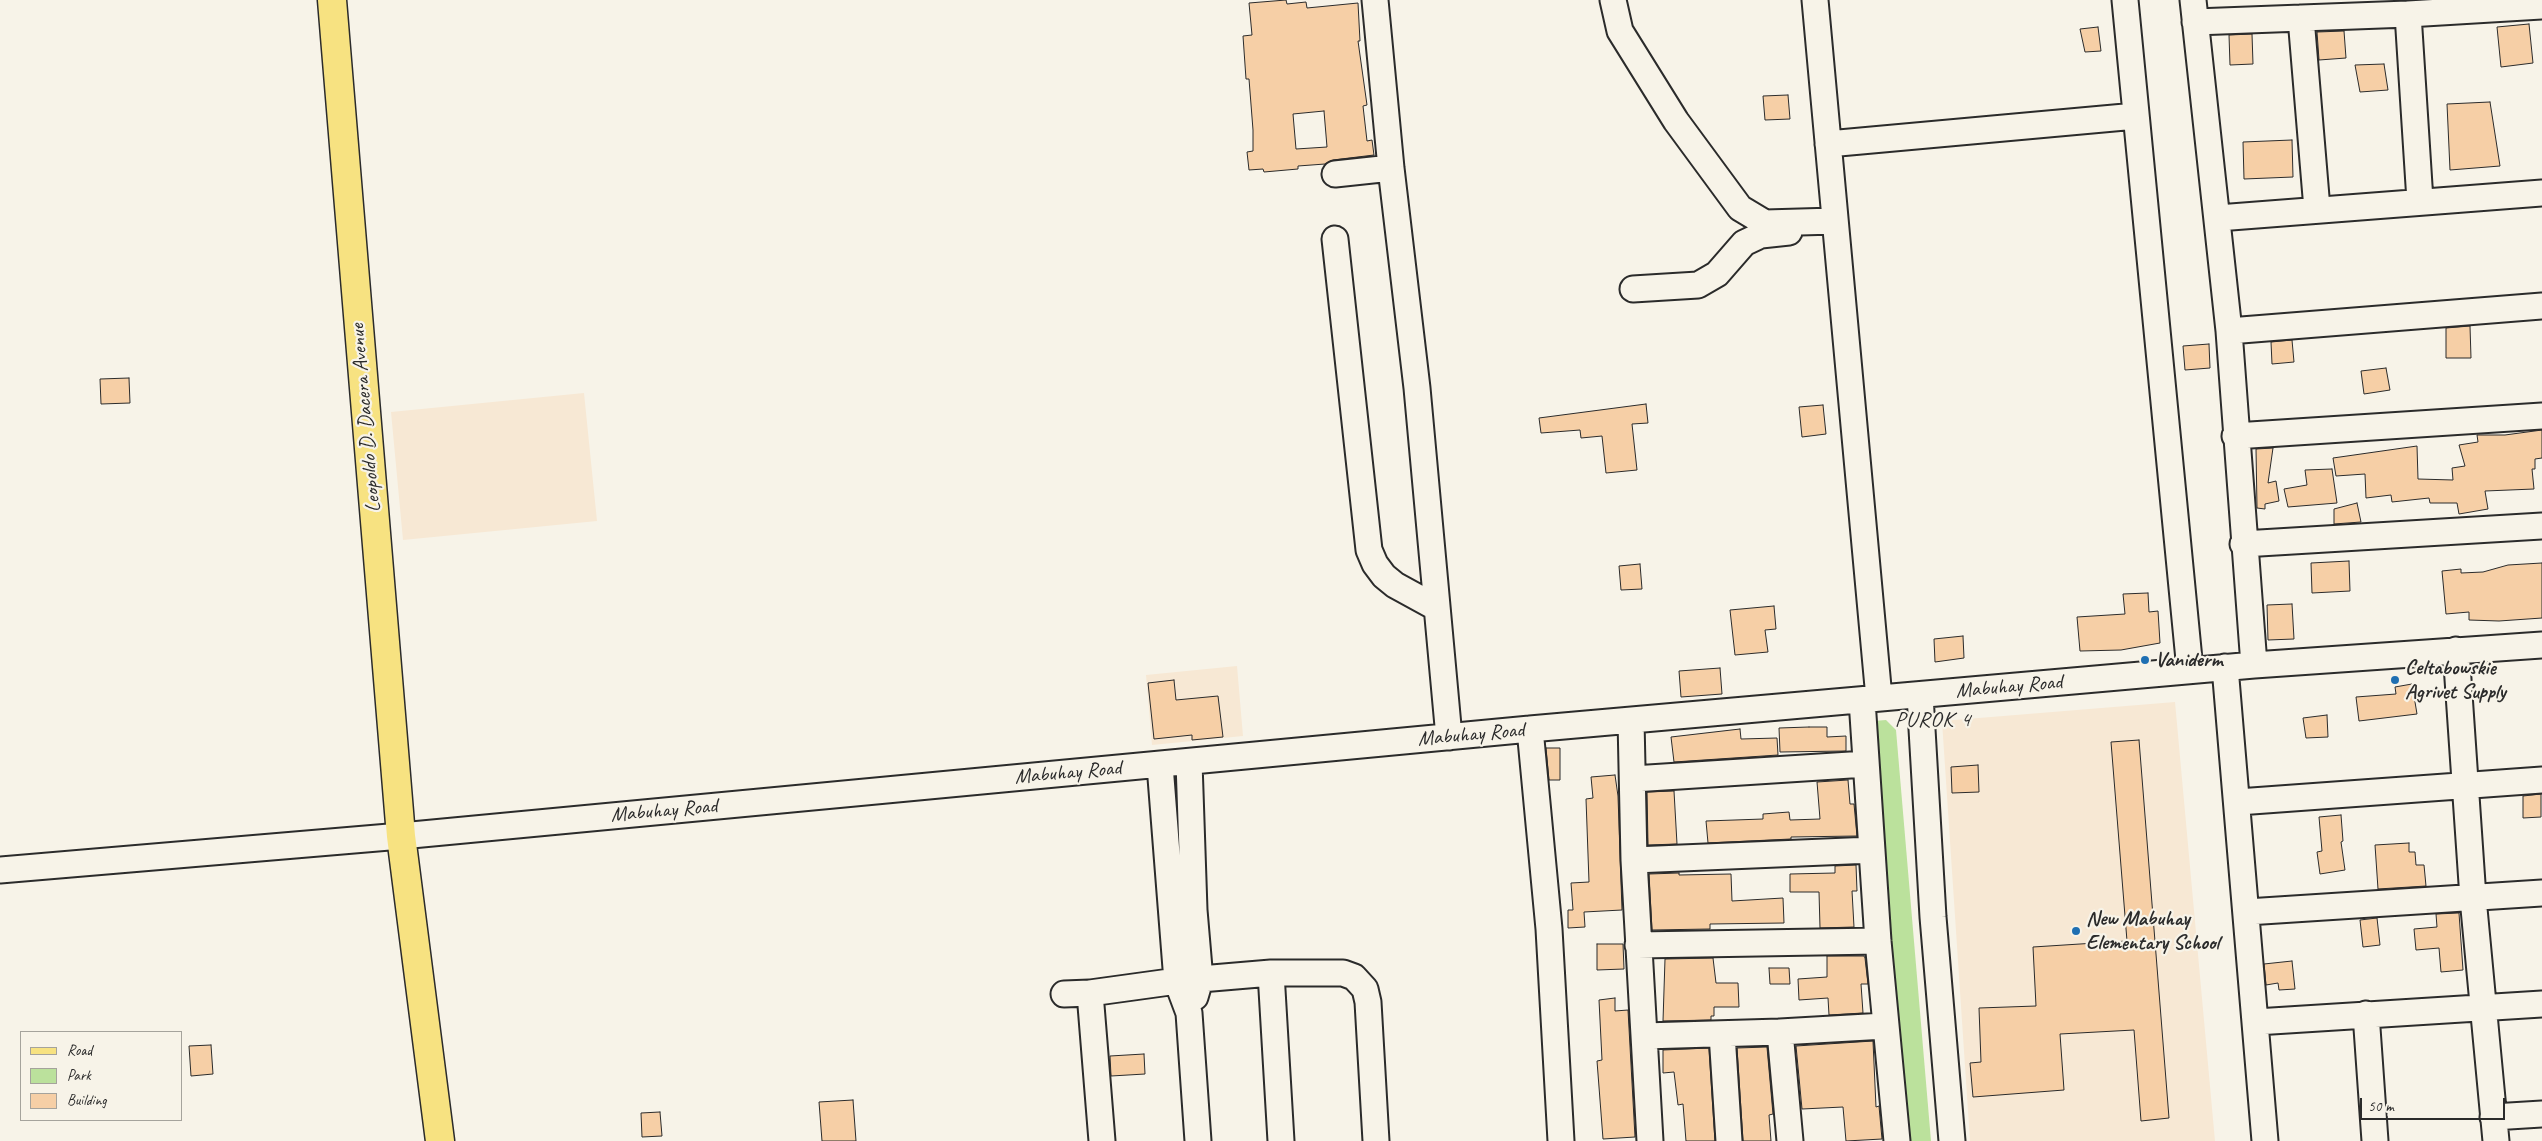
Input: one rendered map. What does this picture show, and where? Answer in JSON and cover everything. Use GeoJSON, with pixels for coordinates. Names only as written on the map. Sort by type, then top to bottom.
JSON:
{"type":"FeatureCollection","features":[{"type":"Feature","properties":{"kind":"main road","name":"Leopoldo D. Dacera Avenue"},"geometry":{"type":"LineString","coordinates":[[332,0],[400,836],[440,1141]]}},
{"type":"Feature","properties":{"kind":"street"},"geometry":{"type":"LineString","coordinates":[[1375,0],[1391,168],[1417,388],[1449,737]]}},
{"type":"Feature","properties":{"kind":"street"},"geometry":{"type":"LineString","coordinates":[[1613,0],[1620,31],[1676,121],[1740,208],[1765,223],[1836,225]]}},
{"type":"Feature","properties":{"kind":"street"},"geometry":{"type":"LineString","coordinates":[[1815,0],[1836,225],[1870,699],[1866,764],[1878,941],[1897,1141]]}},
{"type":"Feature","properties":{"kind":"street"},"geometry":{"type":"LineString","coordinates":[[2125,0],[2190,670]]}},
{"type":"Feature","properties":{"kind":"street"},"geometry":{"type":"LineString","coordinates":[[2254,665],[2243,544],[2229,331],[2194,11],[2301,18],[2542,8],[2541,0]]}},
{"type":"Feature","properties":{"kind":"street"},"geometry":{"type":"LineString","coordinates":[[2408,14],[2420,201]]}},
{"type":"Feature","properties":{"kind":"street"},"geometry":{"type":"LineString","coordinates":[[2301,18],[2317,209]]}},
{"type":"Feature","properties":{"kind":"street"},"geometry":{"type":"LineString","coordinates":[[1828,144],[2136,116]]}},
{"type":"Feature","properties":{"kind":"street"},"geometry":{"type":"LineString","coordinates":[[1334,174],[1391,168]]}},
{"type":"Feature","properties":{"kind":"street"},"geometry":{"type":"LineString","coordinates":[[2218,218],[2542,193]]}},
{"type":"Feature","properties":{"kind":"street"},"geometry":{"type":"LineString","coordinates":[[1633,289],[1698,286],[1717,274],[1744,243],[1761,235],[1836,225]]}},
{"type":"Feature","properties":{"kind":"street"},"geometry":{"type":"LineString","coordinates":[[1335,239],[1370,550],[1375,564],[1384,576],[1395,585],[1437,608]]}},
{"type":"Feature","properties":{"kind":"street"},"geometry":{"type":"LineString","coordinates":[[2229,331],[2542,306]]}},
{"type":"Feature","properties":{"kind":"street"},"geometry":{"type":"LineString","coordinates":[[2236,436],[2542,416]]}},
{"type":"Feature","properties":{"kind":"street"},"geometry":{"type":"LineString","coordinates":[[2243,544],[2542,526]]}},
{"type":"Feature","properties":{"kind":"street","name":"Mabuhay Road"},"geometry":{"type":"LineString","coordinates":[[0,870],[400,836],[1530,729],[2190,670],[2542,645]]}},
{"type":"Feature","properties":{"kind":"street"},"geometry":{"type":"LineString","coordinates":[[2456,650],[2473,898],[2495,1129],[2542,1114]]}},
{"type":"Feature","properties":{"kind":"street"},"geometry":{"type":"LineString","coordinates":[[2225,667],[2238,802],[2265,1141]]}},
{"type":"Feature","properties":{"kind":"street"},"geometry":{"type":"LineString","coordinates":[[1920,695],[1944,1140]]}},
{"type":"Feature","properties":{"kind":"street"},"geometry":{"type":"LineString","coordinates":[[1631,720],[1634,860],[1650,1141]]}},
{"type":"Feature","properties":{"kind":"street"},"geometry":{"type":"LineString","coordinates":[[1530,729],[1549,929],[1562,1141]]}},
{"type":"Feature","properties":{"kind":"street"},"geometry":{"type":"LineString","coordinates":[[1183,911],[1189,762]]}},
{"type":"Feature","properties":{"kind":"street"},"geometry":{"type":"LineString","coordinates":[[1160,764],[1183,911],[1198,1141]]}},
{"type":"Feature","properties":{"kind":"street"},"geometry":{"type":"LineString","coordinates":[[1633,779],[1866,764]]}},
{"type":"Feature","properties":{"kind":"street"},"geometry":{"type":"LineString","coordinates":[[2238,802],[2542,780]]}},
{"type":"Feature","properties":{"kind":"street"},"geometry":{"type":"LineString","coordinates":[[1634,860],[1872,850]]}},
{"type":"Feature","properties":{"kind":"street"},"geometry":{"type":"LineString","coordinates":[[2246,912],[2542,893]]}},
{"type":"Feature","properties":{"kind":"street"},"geometry":{"type":"LineString","coordinates":[[1638,945],[1878,941]]}},
{"type":"Feature","properties":{"kind":"street"},"geometry":{"type":"LineString","coordinates":[[1271,973],[1281,1141]]}},
{"type":"Feature","properties":{"kind":"street"},"geometry":{"type":"LineString","coordinates":[[1064,994],[1090,993],[1271,973],[1343,973],[1354,977],[1361,983],[1368,1002],[1376,1141]]}},
{"type":"Feature","properties":{"kind":"street"},"geometry":{"type":"LineString","coordinates":[[1090,993],[1102,1141]]}},
{"type":"Feature","properties":{"kind":"street"},"geometry":{"type":"LineString","coordinates":[[2256,1022],[2542,1004]]}},
{"type":"Feature","properties":{"kind":"street"},"geometry":{"type":"LineString","coordinates":[[2366,1014],[2375,1141]]}},
{"type":"Feature","properties":{"kind":"street"},"geometry":{"type":"LineString","coordinates":[[1644,1036],[1780,1032],[1885,1026]]}},
{"type":"Feature","properties":{"kind":"street"},"geometry":{"type":"LineString","coordinates":[[1780,1032],[1790,1141]]}},
{"type":"Feature","properties":{"kind":"street"},"geometry":{"type":"LineString","coordinates":[[1722,1034],[1729,1141]]}},
{"type":"Feature","properties":{"kind":"shaded area"},"geometry":{"type":"Polygon","coordinates":[[[584,393],[597,521],[403,540],[391,412],[584,393]]]}},
{"type":"Feature","properties":{"kind":"shaded area"},"geometry":{"type":"Polygon","coordinates":[[[1237,666],[1243,736],[1152,745],[1146,675],[1237,666]]]}},
{"type":"Feature","properties":{"kind":"shaded area","name":"New Mabuhay Elementary School"},"geometry":{"type":"Polygon","coordinates":[[[2175,702],[2215,1141],[1970,1141],[1942,721],[2175,702]]]}},
{"type":"Feature","properties":{"kind":"green space"},"geometry":{"type":"Polygon","coordinates":[[[1886,720],[1896,730],[1931,1141],[1904,1141],[1874,721],[1886,720]]]}},
{"type":"Feature","properties":{"kind":"building"},"geometry":{"type":"Polygon","coordinates":[[[1286,0],[1287,4],[1306,2],[1307,8],[1358,3],[1360,41],[1358,41],[1367,105],[1363,106],[1367,141],[1372,140],[1374,155],[1333,160],[1325,164],[1298,166],[1298,169],[1264,172],[1263,169],[1249,170],[1247,152],[1253,151],[1253,130],[1249,79],[1246,79],[1243,36],[1252,35],[1249,3],[1286,0]],[[1324,111],[1293,114],[1296,149],[1327,147],[1324,111]]]}},
{"type":"Feature","properties":{"kind":"building"},"geometry":{"type":"Polygon","coordinates":[[[2529,24],[2533,63],[2501,67],[2497,27],[2529,24]]]}},
{"type":"Feature","properties":{"kind":"building"},"geometry":{"type":"Polygon","coordinates":[[[2098,27],[2101,51],[2085,52],[2080,29],[2098,27]]]}},
{"type":"Feature","properties":{"kind":"building"},"geometry":{"type":"Polygon","coordinates":[[[2344,31],[2346,58],[2319,60],[2317,32],[2344,31]]]}},
{"type":"Feature","properties":{"kind":"building"},"geometry":{"type":"Polygon","coordinates":[[[2252,34],[2253,64],[2230,65],[2229,35],[2252,34]]]}},
{"type":"Feature","properties":{"kind":"building"},"geometry":{"type":"Polygon","coordinates":[[[2384,64],[2388,90],[2360,92],[2355,65],[2384,64]]]}},
{"type":"Feature","properties":{"kind":"building"},"geometry":{"type":"Polygon","coordinates":[[[1788,95],[1790,119],[1765,120],[1763,96],[1788,95]]]}},
{"type":"Feature","properties":{"kind":"building"},"geometry":{"type":"Polygon","coordinates":[[[2490,102],[2500,166],[2450,170],[2447,104],[2490,102]]]}},
{"type":"Feature","properties":{"kind":"building"},"geometry":{"type":"Polygon","coordinates":[[[2292,140],[2293,177],[2244,179],[2243,142],[2292,140]]]}},
{"type":"Feature","properties":{"kind":"building"},"geometry":{"type":"Polygon","coordinates":[[[2470,326],[2471,358],[2446,358],[2446,328],[2470,326]]]}},
{"type":"Feature","properties":{"kind":"building"},"geometry":{"type":"Polygon","coordinates":[[[2292,340],[2294,362],[2272,364],[2271,342],[2292,340]]]}},
{"type":"Feature","properties":{"kind":"building"},"geometry":{"type":"Polygon","coordinates":[[[2209,344],[2210,368],[2185,370],[2183,346],[2209,344]]]}},
{"type":"Feature","properties":{"kind":"building"},"geometry":{"type":"Polygon","coordinates":[[[2386,368],[2390,390],[2364,394],[2361,371],[2386,368]]]}},
{"type":"Feature","properties":{"kind":"building"},"geometry":{"type":"Polygon","coordinates":[[[129,378],[130,403],[101,404],[100,379],[129,378]]]}},
{"type":"Feature","properties":{"kind":"building"},"geometry":{"type":"Polygon","coordinates":[[[1646,404],[1648,423],[1632,424],[1637,470],[1606,473],[1602,436],[1581,438],[1580,430],[1541,433],[1539,418],[1646,404]]]}},
{"type":"Feature","properties":{"kind":"building"},"geometry":{"type":"Polygon","coordinates":[[[1823,405],[1826,434],[1802,437],[1799,407],[1823,405]]]}},
{"type":"Feature","properties":{"kind":"building"},"geometry":{"type":"Polygon","coordinates":[[[2542,430],[2542,458],[2535,459],[2535,469],[2532,469],[2534,489],[2485,491],[2488,509],[2459,514],[2457,503],[2430,503],[2429,498],[2392,502],[2391,495],[2366,498],[2365,474],[2336,476],[2333,458],[2417,446],[2418,479],[2453,480],[2452,468],[2465,466],[2459,445],[2478,442],[2477,435],[2505,435],[2542,430]]]}},
{"type":"Feature","properties":{"kind":"building"},"geometry":{"type":"Polygon","coordinates":[[[2273,448],[2268,483],[2276,481],[2279,501],[2265,504],[2265,509],[2257,508],[2256,449],[2273,448]]]}},
{"type":"Feature","properties":{"kind":"building"},"geometry":{"type":"Polygon","coordinates":[[[2332,469],[2337,503],[2288,507],[2284,489],[2307,485],[2305,470],[2332,469]]]}},
{"type":"Feature","properties":{"kind":"building"},"geometry":{"type":"Polygon","coordinates":[[[2357,503],[2361,522],[2334,524],[2334,509],[2357,503]]]}},
{"type":"Feature","properties":{"kind":"building"},"geometry":{"type":"Polygon","coordinates":[[[2349,561],[2350,591],[2312,593],[2311,563],[2349,561]]]}},
{"type":"Feature","properties":{"kind":"building"},"geometry":{"type":"Polygon","coordinates":[[[2542,563],[2542,618],[2499,621],[2469,620],[2469,612],[2446,614],[2442,571],[2461,569],[2461,573],[2483,572],[2508,565],[2542,563]]]}},
{"type":"Feature","properties":{"kind":"building"},"geometry":{"type":"Polygon","coordinates":[[[1640,564],[1642,589],[1621,590],[1619,566],[1640,564]]]}},
{"type":"Feature","properties":{"kind":"building"},"geometry":{"type":"Polygon","coordinates":[[[2148,593],[2149,612],[2158,611],[2160,643],[2121,650],[2080,651],[2077,617],[2125,614],[2123,594],[2148,593]]]}},
{"type":"Feature","properties":{"kind":"building"},"geometry":{"type":"Polygon","coordinates":[[[2292,604],[2294,639],[2268,640],[2267,605],[2292,604]]]}},
{"type":"Feature","properties":{"kind":"building"},"geometry":{"type":"Polygon","coordinates":[[[1774,606],[1776,629],[1765,630],[1768,652],[1735,655],[1730,610],[1774,606]]]}},
{"type":"Feature","properties":{"kind":"building"},"geometry":{"type":"Polygon","coordinates":[[[1963,636],[1964,658],[1935,662],[1934,639],[1963,636]]]}},
{"type":"Feature","properties":{"kind":"building"},"geometry":{"type":"Polygon","coordinates":[[[1720,668],[1722,694],[1681,697],[1679,671],[1720,668]]]}},
{"type":"Feature","properties":{"kind":"building"},"geometry":{"type":"Polygon","coordinates":[[[1174,680],[1176,700],[1218,696],[1223,737],[1192,740],[1192,735],[1154,739],[1148,683],[1174,680]]]}},
{"type":"Feature","properties":{"kind":"building"},"geometry":{"type":"Polygon","coordinates":[[[2412,684],[2417,714],[2359,721],[2356,697],[2396,694],[2395,687],[2412,684]]]}},
{"type":"Feature","properties":{"kind":"building"},"geometry":{"type":"Polygon","coordinates":[[[2327,715],[2328,737],[2306,738],[2303,718],[2327,715]]]}},
{"type":"Feature","properties":{"kind":"building"},"geometry":{"type":"Polygon","coordinates":[[[1827,727],[1827,737],[1846,736],[1846,751],[1780,752],[1779,728],[1827,727]]]}},
{"type":"Feature","properties":{"kind":"building"},"geometry":{"type":"Polygon","coordinates":[[[1740,729],[1741,739],[1777,738],[1778,755],[1674,762],[1671,737],[1740,729]]]}},
{"type":"Feature","properties":{"kind":"building"},"geometry":{"type":"Polygon","coordinates":[[[2139,740],[2169,1118],[2141,1121],[2134,1030],[2060,1034],[2064,1090],[1973,1097],[1970,1063],[1981,1062],[1979,1008],[2036,1006],[2033,947],[2127,941],[2111,742],[2139,740]]]}},
{"type":"Feature","properties":{"kind":"building"},"geometry":{"type":"Polygon","coordinates":[[[1546,748],[1560,748],[1560,780],[1549,780],[1546,748]]]}},
{"type":"Feature","properties":{"kind":"building"},"geometry":{"type":"Polygon","coordinates":[[[1978,765],[1979,792],[1952,793],[1951,767],[1978,765]]]}},
{"type":"Feature","properties":{"kind":"building"},"geometry":{"type":"Polygon","coordinates":[[[1615,775],[1618,796],[1622,910],[1584,912],[1585,927],[1568,928],[1568,910],[1573,910],[1571,883],[1589,882],[1586,799],[1593,798],[1591,777],[1615,775]]]}},
{"type":"Feature","properties":{"kind":"building"},"geometry":{"type":"Polygon","coordinates":[[[1848,780],[1850,804],[1854,804],[1857,836],[1791,837],[1791,839],[1708,843],[1706,821],[1763,819],[1763,814],[1789,812],[1790,820],[1820,819],[1817,782],[1848,780]]]}},
{"type":"Feature","properties":{"kind":"building"},"geometry":{"type":"Polygon","coordinates":[[[1674,791],[1677,844],[1648,845],[1647,792],[1674,791]]]}},
{"type":"Feature","properties":{"kind":"building"},"geometry":{"type":"Polygon","coordinates":[[[2541,794],[2541,817],[2523,818],[2523,796],[2541,794]]]}},
{"type":"Feature","properties":{"kind":"building"},"geometry":{"type":"Polygon","coordinates":[[[2341,815],[2343,841],[2341,842],[2345,870],[2320,874],[2317,852],[2322,851],[2319,817],[2341,815]]]}},
{"type":"Feature","properties":{"kind":"building"},"geometry":{"type":"Polygon","coordinates":[[[2409,843],[2409,852],[2415,852],[2416,865],[2424,865],[2426,886],[2378,889],[2375,845],[2409,843]]]}},
{"type":"Feature","properties":{"kind":"building"},"geometry":{"type":"Polygon","coordinates":[[[1856,865],[1857,891],[1852,891],[1854,927],[1820,928],[1819,892],[1790,892],[1790,874],[1835,873],[1835,866],[1856,865]]]}},
{"type":"Feature","properties":{"kind":"building"},"geometry":{"type":"Polygon","coordinates":[[[1679,873],[1679,875],[1731,874],[1732,901],[1783,898],[1784,923],[1710,924],[1710,929],[1652,930],[1649,874],[1679,873]]]}},
{"type":"Feature","properties":{"kind":"building"},"geometry":{"type":"Polygon","coordinates":[[[2459,913],[2463,970],[2441,972],[2439,948],[2416,950],[2414,929],[2437,927],[2436,914],[2459,913]]]}},
{"type":"Feature","properties":{"kind":"building"},"geometry":{"type":"Polygon","coordinates":[[[2377,918],[2380,945],[2363,947],[2360,920],[2377,918]]]}},
{"type":"Feature","properties":{"kind":"building"},"geometry":{"type":"Polygon","coordinates":[[[1597,944],[1623,944],[1624,969],[1597,970],[1597,944]]]}},
{"type":"Feature","properties":{"kind":"building"},"geometry":{"type":"Polygon","coordinates":[[[1827,956],[1864,956],[1868,984],[1861,984],[1863,1013],[1829,1015],[1828,998],[1799,1000],[1798,979],[1827,977],[1827,956]]]}},
{"type":"Feature","properties":{"kind":"building"},"geometry":{"type":"Polygon","coordinates":[[[1713,958],[1716,983],[1738,983],[1739,1007],[1714,1007],[1714,1016],[1711,1016],[1711,1020],[1663,1021],[1665,959],[1713,958]]]}},
{"type":"Feature","properties":{"kind":"building"},"geometry":{"type":"Polygon","coordinates":[[[2292,961],[2295,989],[2279,990],[2278,983],[2266,985],[2264,964],[2292,961]]]}},
{"type":"Feature","properties":{"kind":"building"},"geometry":{"type":"Polygon","coordinates":[[[1769,968],[1789,968],[1790,984],[1770,984],[1769,968]]]}},
{"type":"Feature","properties":{"kind":"building"},"geometry":{"type":"Polygon","coordinates":[[[1615,998],[1615,1011],[1628,1010],[1635,1137],[1603,1139],[1597,1061],[1602,1060],[1599,1000],[1615,998]]]}},
{"type":"Feature","properties":{"kind":"building"},"geometry":{"type":"Polygon","coordinates":[[[1873,1041],[1876,1107],[1879,1106],[1882,1139],[1846,1141],[1843,1107],[1802,1109],[1796,1046],[1873,1041]]]}},
{"type":"Feature","properties":{"kind":"building"},"geometry":{"type":"Polygon","coordinates":[[[211,1045],[213,1074],[191,1076],[189,1046],[211,1045]]]}},
{"type":"Feature","properties":{"kind":"building"},"geometry":{"type":"Polygon","coordinates":[[[1767,1047],[1773,1114],[1769,1115],[1771,1141],[1743,1141],[1737,1048],[1767,1047]]]}},
{"type":"Feature","properties":{"kind":"building"},"geometry":{"type":"Polygon","coordinates":[[[1709,1048],[1715,1141],[1686,1141],[1683,1104],[1678,1105],[1674,1072],[1663,1073],[1663,1050],[1709,1048]]]}},
{"type":"Feature","properties":{"kind":"building"},"geometry":{"type":"Polygon","coordinates":[[[1144,1054],[1145,1074],[1111,1076],[1110,1056],[1144,1054]]]}},
{"type":"Feature","properties":{"kind":"building"},"geometry":{"type":"Polygon","coordinates":[[[853,1100],[856,1141],[822,1141],[819,1102],[853,1100]]]}},
{"type":"Feature","properties":{"kind":"building"},"geometry":{"type":"Polygon","coordinates":[[[660,1112],[662,1136],[642,1137],[641,1113],[660,1112]]]}},
{"type":"Feature","properties":{"kind":"place","name":"Vaniderm"},"geometry":{"type":"Point","coordinates":[2145,660]}},
{"type":"Feature","properties":{"kind":"place","name":"Celtabowskie Agrivet Supply"},"geometry":{"type":"Point","coordinates":[2395,680]}},
{"type":"Feature","properties":{"kind":"place","name":"New Mabuhay Elementary School"},"geometry":{"type":"Point","coordinates":[2076,931]}},
{"type":"Feature","properties":{"kind":"district","name":"PUROK 4"},"geometry":{"type":"Point","coordinates":[1933,720]}}]}
